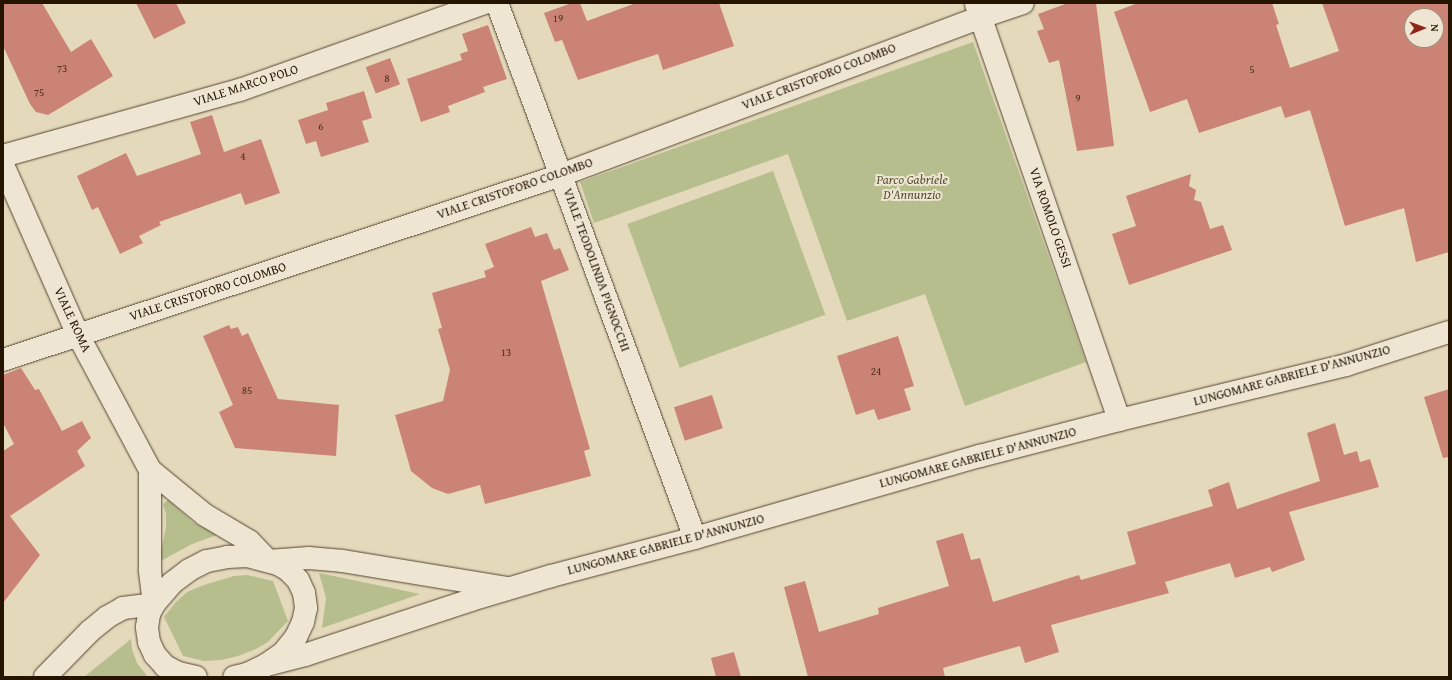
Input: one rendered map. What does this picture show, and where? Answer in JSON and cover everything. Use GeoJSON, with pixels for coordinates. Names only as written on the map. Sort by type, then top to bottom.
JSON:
{"type":"FeatureCollection","features":[{"type":"Feature","properties":{"kind":"street","name":"VIALE MARCO POLO"},"geometry":{"type":"LineString","coordinates":[[3,156],[240,90],[486,3]]}},
{"type":"Feature","properties":{"kind":"street","name":"VIALE TEODOLINDA PIGNOCCHI"},"geometry":{"type":"LineString","coordinates":[[497,3],[695,538]]}},
{"type":"Feature","properties":{"kind":"street","name":"VIALE CRISTOFORO COLOMBO"},"geometry":{"type":"LineString","coordinates":[[3,360],[561,175],[978,10],[1023,3]]}},
{"type":"Feature","properties":{"kind":"street","name":"VIA ROMOLO GESSI"},"geometry":{"type":"LineString","coordinates":[[978,10],[1119,420]]}},
{"type":"Feature","properties":{"kind":"street","name":"VIALE ROMA"},"geometry":{"type":"LineString","coordinates":[[3,165],[78,335],[150,470],[204,515],[249,541],[268,561]]}},
{"type":"Feature","properties":{"kind":"street","name":"LUNGOMARE GABRIELE D'ANNUNZIO"},"geometry":{"type":"LineString","coordinates":[[266,666],[305,656],[509,588],[695,538],[972,458],[1119,420],[1346,365],[1449,332]]}},
{"type":"Feature","properties":{"kind":"street","name":"VIALE ROMA"},"geometry":{"type":"LineString","coordinates":[[150,470],[150,569],[154,604]]}},
{"type":"Feature","properties":{"kind":"street"},"geometry":{"type":"LineString","coordinates":[[196,677],[178,672],[165,666],[155,655],[149,642],[147,627],[149,614],[154,604],[172,583],[189,570],[207,561],[227,557],[248,556],[278,564],[288,570],[298,580],[304,593],[306,608],[303,622],[296,637],[283,653],[266,666],[247,674],[234,677]]}},
{"type":"Feature","properties":{"kind":"street","name":"LUNGOMARE GABRIELE D'ANNUNZIO"},"geometry":{"type":"LineString","coordinates":[[268,561],[309,558],[342,561],[509,588]]}},
{"type":"Feature","properties":{"kind":"street"},"geometry":{"type":"LineString","coordinates":[[45,677],[90,631],[107,616],[123,608],[154,604]]}},
{"type":"Feature","properties":{"kind":"green space","name":"Parco Gabriele D'Annunzio"},"geometry":{"type":"Polygon","coordinates":[[[973,42],[1086,362],[965,406],[925,294],[847,321],[788,154],[594,223],[580,182],[973,42]]]}},
{"type":"Feature","properties":{"kind":"green space"},"geometry":{"type":"Polygon","coordinates":[[[773,171],[825,315],[680,368],[627,224],[773,171]]]}},
{"type":"Feature","properties":{"kind":"green space"},"geometry":{"type":"Polygon","coordinates":[[[168,500],[194,523],[217,535],[192,544],[159,562],[166,527],[166,514],[163,504],[168,500]]]}},
{"type":"Feature","properties":{"kind":"green space"},"geometry":{"type":"Polygon","coordinates":[[[319,573],[420,594],[322,628],[326,598],[319,573]]]}},
{"type":"Feature","properties":{"kind":"green space"},"geometry":{"type":"Polygon","coordinates":[[[247,575],[273,581],[288,621],[268,642],[256,649],[238,656],[221,660],[204,661],[183,656],[164,617],[176,602],[187,592],[234,576],[247,575]]]}},
{"type":"Feature","properties":{"kind":"green space"},"geometry":{"type":"Polygon","coordinates":[[[131,639],[132,649],[137,663],[148,677],[84,677],[131,639]]]}},
{"type":"Feature","properties":{"kind":"building"},"geometry":{"type":"Polygon","coordinates":[[[3,3],[42,3],[71,52],[91,39],[113,76],[48,115],[36,112],[30,104],[3,46],[3,3]]]}},
{"type":"Feature","properties":{"kind":"building"},"geometry":{"type":"Polygon","coordinates":[[[136,3],[176,3],[186,23],[154,39],[136,3]]]}},
{"type":"Feature","properties":{"kind":"building"},"geometry":{"type":"Polygon","coordinates":[[[572,3],[580,3],[587,21],[636,3],[719,3],[734,46],[663,70],[658,54],[578,80],[562,40],[555,42],[544,13],[572,3]]]}},
{"type":"Feature","properties":{"kind":"building"},"geometry":{"type":"Polygon","coordinates":[[[1068,3],[1096,3],[1114,146],[1077,151],[1059,60],[1049,63],[1037,31],[1044,29],[1038,14],[1068,3]]]}},
{"type":"Feature","properties":{"kind":"building"},"geometry":{"type":"Polygon","coordinates":[[[1138,3],[1272,3],[1279,24],[1276,25],[1290,68],[1339,51],[1322,3],[1449,3],[1449,252],[1416,262],[1404,208],[1345,226],[1310,110],[1285,118],[1281,106],[1199,133],[1187,99],[1150,112],[1114,12],[1138,3]]]}},
{"type":"Feature","properties":{"kind":"building"},"geometry":{"type":"Polygon","coordinates":[[[488,25],[507,79],[483,87],[485,92],[448,106],[450,112],[421,122],[407,79],[462,60],[460,54],[468,51],[462,34],[488,25]]]}},
{"type":"Feature","properties":{"kind":"building"},"geometry":{"type":"Polygon","coordinates":[[[390,58],[400,84],[376,93],[366,67],[390,58]]]}},
{"type":"Feature","properties":{"kind":"building"},"geometry":{"type":"Polygon","coordinates":[[[364,91],[372,118],[362,121],[369,142],[321,157],[316,141],[306,144],[298,120],[328,110],[326,103],[364,91]]]}},
{"type":"Feature","properties":{"kind":"building"},"geometry":{"type":"Polygon","coordinates":[[[212,115],[224,152],[261,139],[280,193],[245,205],[241,193],[159,222],[161,225],[139,236],[143,243],[120,254],[98,207],[92,210],[77,176],[126,153],[137,176],[201,154],[190,122],[212,115]]]}},
{"type":"Feature","properties":{"kind":"building"},"geometry":{"type":"Polygon","coordinates":[[[1191,174],[1189,186],[1196,190],[1194,200],[1201,202],[1210,229],[1223,225],[1232,250],[1129,285],[1112,234],[1136,226],[1126,196],[1191,174]]]}},
{"type":"Feature","properties":{"kind":"building"},"geometry":{"type":"Polygon","coordinates":[[[531,227],[535,237],[547,233],[554,250],[560,248],[569,270],[541,281],[590,449],[584,451],[591,476],[485,504],[480,485],[448,494],[432,488],[411,471],[395,415],[443,401],[450,370],[438,329],[442,328],[432,293],[486,277],[484,271],[494,267],[485,244],[531,227]]]}},
{"type":"Feature","properties":{"kind":"building"},"geometry":{"type":"Polygon","coordinates":[[[229,325],[231,329],[238,327],[242,336],[248,333],[278,399],[339,405],[336,456],[235,448],[219,412],[233,405],[203,336],[229,325]]]}},
{"type":"Feature","properties":{"kind":"building"},"geometry":{"type":"Polygon","coordinates":[[[898,336],[914,386],[904,389],[911,410],[878,420],[874,409],[856,415],[837,356],[898,336]]]}},
{"type":"Feature","properties":{"kind":"building"},"geometry":{"type":"Polygon","coordinates":[[[21,368],[35,390],[39,389],[62,431],[82,421],[91,438],[77,451],[85,466],[10,516],[40,555],[3,603],[3,451],[14,444],[3,423],[3,375],[21,368]]]}},
{"type":"Feature","properties":{"kind":"building"},"geometry":{"type":"Polygon","coordinates":[[[1449,389],[1449,457],[1443,458],[1424,397],[1449,389]]]}},
{"type":"Feature","properties":{"kind":"building"},"geometry":{"type":"Polygon","coordinates":[[[712,395],[723,428],[685,441],[674,407],[712,395]]]}},
{"type":"Feature","properties":{"kind":"building"},"geometry":{"type":"Polygon","coordinates":[[[1335,423],[1344,455],[1357,451],[1360,462],[1370,459],[1379,487],[1289,512],[1305,560],[1272,572],[1270,567],[1235,578],[1230,563],[1165,582],[1169,593],[1051,625],[1059,652],[1025,663],[1020,646],[943,668],[945,677],[808,677],[784,587],[805,581],[819,632],[879,614],[878,608],[949,586],[936,541],[963,533],[971,560],[980,558],[993,602],[1079,575],[1081,580],[1136,564],[1127,532],[1213,506],[1208,490],[1229,482],[1237,509],[1320,481],[1307,433],[1335,423]]]}},
{"type":"Feature","properties":{"kind":"building"},"geometry":{"type":"Polygon","coordinates":[[[734,652],[741,677],[716,677],[711,658],[734,652]]]}}]}
